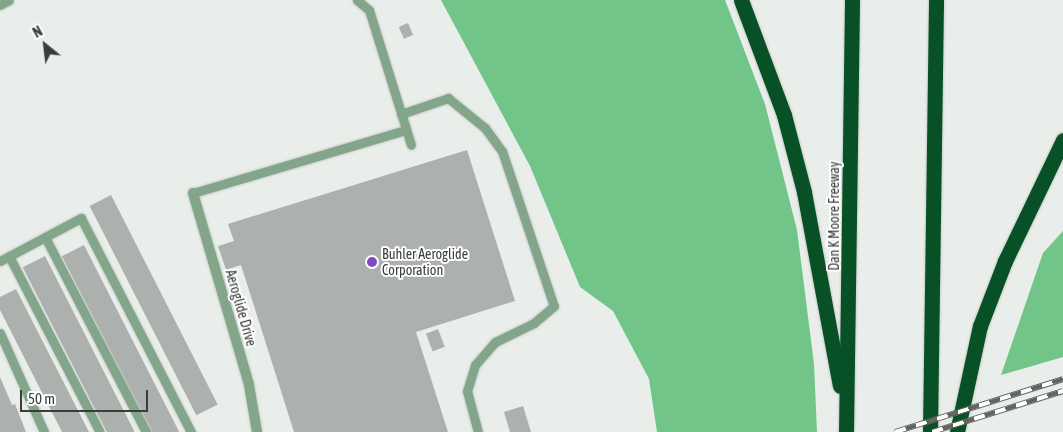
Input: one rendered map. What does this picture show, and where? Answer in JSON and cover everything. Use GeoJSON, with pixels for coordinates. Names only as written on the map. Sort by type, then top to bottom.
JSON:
{"type":"FeatureCollection","features":[{"type":"Feature","properties":{"kind":"highway"},"geometry":{"type":"LineString","coordinates":[[741,0],[781,107],[804,192],[846,425]]}},
{"type":"Feature","properties":{"kind":"highway","name":"Dan K Moore Freeway"},"geometry":{"type":"LineString","coordinates":[[846,425],[851,264],[852,0]]}},
{"type":"Feature","properties":{"kind":"highway"},"geometry":{"type":"LineString","coordinates":[[930,432],[936,0]]}},
{"type":"Feature","properties":{"kind":"highway"},"geometry":{"type":"LineString","coordinates":[[957,432],[980,326],[1005,261],[1063,140]]}},
{"type":"Feature","properties":{"kind":"street","name":"Aeroglide Drive"},"geometry":{"type":"LineString","coordinates":[[194,193],[249,385],[257,432]]}},
{"type":"Feature","properties":{"kind":"lane"},"geometry":{"type":"LineString","coordinates":[[0,5],[10,0]]}},
{"type":"Feature","properties":{"kind":"lane"},"geometry":{"type":"LineString","coordinates":[[358,0],[369,10],[411,145]]}},
{"type":"Feature","properties":{"kind":"lane"},"geometry":{"type":"LineString","coordinates":[[401,114],[448,98],[486,128],[502,151],[554,306],[534,323],[495,342],[475,365],[467,391],[478,432]]}},
{"type":"Feature","properties":{"kind":"lane"},"geometry":{"type":"LineString","coordinates":[[194,193],[406,130]]}},
{"type":"Feature","properties":{"kind":"lane"},"geometry":{"type":"LineString","coordinates":[[0,261],[81,218],[190,432]]}},
{"type":"Feature","properties":{"kind":"lane"},"geometry":{"type":"LineString","coordinates":[[45,237],[146,432]]}},
{"type":"Feature","properties":{"kind":"lane"},"geometry":{"type":"LineString","coordinates":[[9,256],[100,432]]}},
{"type":"Feature","properties":{"kind":"lane"},"geometry":{"type":"LineString","coordinates":[[0,333],[44,432]]}},
{"type":"Feature","properties":{"kind":"green space"},"geometry":{"type":"Polygon","coordinates":[[[441,0],[725,0],[765,104],[797,230],[814,364],[817,432],[657,432],[649,379],[613,311],[580,287],[530,166],[441,0]]]}},
{"type":"Feature","properties":{"kind":"green space"},"geometry":{"type":"Polygon","coordinates":[[[1063,231],[1063,357],[1001,375],[1043,253],[1063,231]]]}},
{"type":"Feature","properties":{"kind":"building"},"geometry":{"type":"Polygon","coordinates":[[[408,23],[413,35],[404,39],[399,27],[408,23]]]}},
{"type":"Feature","properties":{"kind":"building","name":"Buhler Aeroglide Corporation"},"geometry":{"type":"Polygon","coordinates":[[[467,150],[515,301],[416,332],[448,432],[294,432],[241,265],[226,270],[218,246],[234,241],[228,224],[467,150]]]}},
{"type":"Feature","properties":{"kind":"building"},"geometry":{"type":"Polygon","coordinates":[[[111,195],[218,404],[196,415],[90,206],[111,195]]]}},
{"type":"Feature","properties":{"kind":"building"},"geometry":{"type":"Polygon","coordinates":[[[84,245],[179,432],[151,432],[62,256],[84,245]]]}},
{"type":"Feature","properties":{"kind":"building"},"geometry":{"type":"Polygon","coordinates":[[[45,256],[134,432],[107,432],[23,267],[45,256]]]}},
{"type":"Feature","properties":{"kind":"building"},"geometry":{"type":"Polygon","coordinates":[[[16,289],[89,432],[62,432],[0,310],[0,297],[16,289]]]}},
{"type":"Feature","properties":{"kind":"building"},"geometry":{"type":"Polygon","coordinates":[[[438,329],[445,347],[433,351],[426,334],[438,329]]]}},
{"type":"Feature","properties":{"kind":"building"},"geometry":{"type":"Polygon","coordinates":[[[0,377],[12,405],[15,404],[26,432],[0,432],[0,377]]]}},
{"type":"Feature","properties":{"kind":"building"},"geometry":{"type":"Polygon","coordinates":[[[523,406],[531,432],[510,432],[504,412],[523,406]]]}},
{"type":"Feature","properties":{"kind":"railway"},"geometry":{"type":"LineString","coordinates":[[895,432],[1063,379]]}},
{"type":"Feature","properties":{"kind":"railway"},"geometry":{"type":"LineString","coordinates":[[932,432],[1063,391]]}},
{"type":"Feature","properties":{"kind":"place","name":"Buhler Aeroglide Corporation"},"geometry":{"type":"Point","coordinates":[372,262]}}]}
